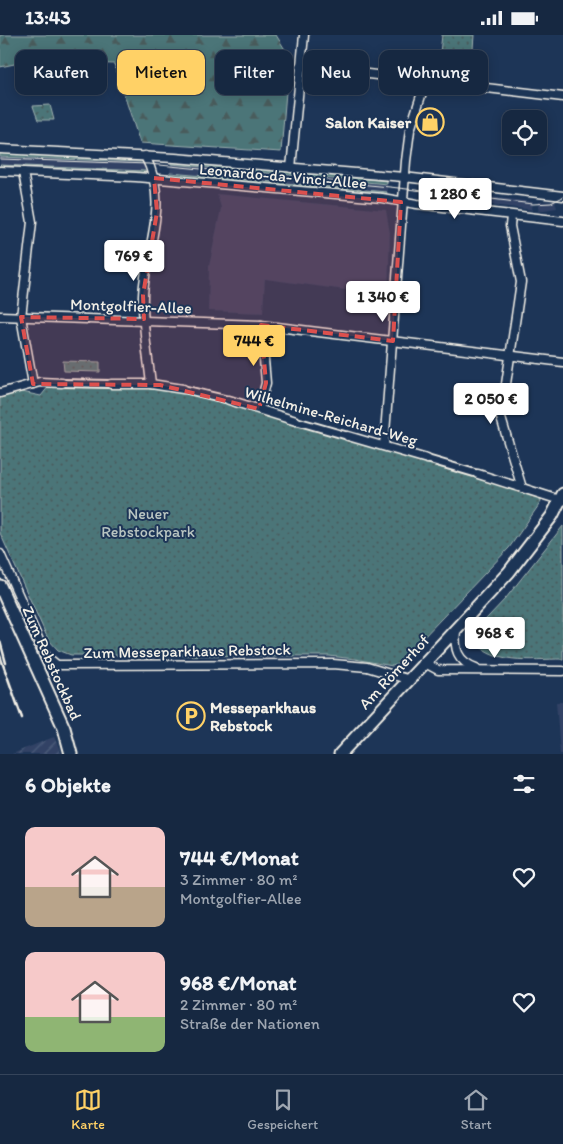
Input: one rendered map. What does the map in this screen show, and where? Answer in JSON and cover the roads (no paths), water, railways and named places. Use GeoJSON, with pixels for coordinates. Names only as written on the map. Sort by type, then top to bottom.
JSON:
{"type":"FeatureCollection","features":[{"type":"Feature","properties":{"kind":"main road","name":"Am Römerhof"},"geometry":{"type":"LineString","coordinates":[[340,754],[509,572],[536,538],[562,498]]}},
{"type":"Feature","properties":{"kind":"main road","name":"Zum Rebstockbad"},"geometry":{"type":"LineString","coordinates":[[0,586],[64,729],[71,754]]}},
{"type":"Feature","properties":{"kind":"street"},"geometry":{"type":"LineString","coordinates":[[291,168],[304,35]]}},
{"type":"Feature","properties":{"kind":"street"},"geometry":{"type":"LineString","coordinates":[[300,66],[379,75]]}},
{"type":"Feature","properties":{"kind":"street"},"geometry":{"type":"LineString","coordinates":[[488,88],[563,97]]}},
{"type":"Feature","properties":{"kind":"street"},"geometry":{"type":"LineString","coordinates":[[384,446],[393,341],[401,201],[410,130],[421,95]]}},
{"type":"Feature","properties":{"kind":"street","name":"Leonardo-da-Vinci-Allee"},"geometry":{"type":"LineString","coordinates":[[0,149],[145,156],[404,177],[536,194],[560,195],[563,187]]}},
{"type":"Feature","properties":{"kind":"street"},"geometry":{"type":"LineString","coordinates":[[145,156],[154,178],[157,212],[143,295],[150,385]]}},
{"type":"Feature","properties":{"kind":"street","name":"Leonardo-da-Vinci-Allee"},"geometry":{"type":"LineString","coordinates":[[0,171],[154,178],[382,198],[511,216],[563,221]]}},
{"type":"Feature","properties":{"kind":"street"},"geometry":{"type":"LineString","coordinates":[[23,172],[32,222],[21,317],[33,384]]}},
{"type":"Feature","properties":{"kind":"street"},"geometry":{"type":"LineString","coordinates":[[511,216],[510,226],[521,282],[501,419],[522,487]]}},
{"type":"Feature","properties":{"kind":"street","name":"Montgolfier-Allee"},"geometry":{"type":"LineString","coordinates":[[0,316],[144,319],[261,325],[563,362]]}},
{"type":"Feature","properties":{"kind":"street"},"geometry":{"type":"LineString","coordinates":[[259,409],[266,383],[261,325]]}},
{"type":"Feature","properties":{"kind":"street","name":"Wilhelmine-Reichard-Weg"},"geometry":{"type":"LineString","coordinates":[[0,393],[33,384],[62,383],[150,385],[183,389],[229,400],[562,498]]}},
{"type":"Feature","properties":{"kind":"street","name":"Zum Messeparkhaus Rebstock"},"geometry":{"type":"LineString","coordinates":[[0,555],[46,656],[57,665],[333,664],[367,667],[410,680]]}},
{"type":"Feature","properties":{"kind":"street"},"geometry":{"type":"LineString","coordinates":[[456,629],[455,645],[458,655],[467,664],[480,670]]}},
{"type":"Feature","properties":{"kind":"street"},"geometry":{"type":"LineString","coordinates":[[425,663],[438,670],[562,671]]}},
{"type":"Feature","properties":{"kind":"tram line"},"geometry":{"type":"LineString","coordinates":[[0,159],[149,164],[390,187],[533,204],[551,203],[563,197]]}},
{"type":"Feature","properties":{"kind":"railway"},"geometry":{"type":"LineString","coordinates":[[0,641],[6,663]]}},
{"type":"Feature","properties":{"kind":"railway"},"geometry":{"type":"LineString","coordinates":[[0,656],[22,718]]}},
{"type":"Feature","properties":{"kind":"place","name":"Salon Kaiser"},"geometry":{"type":"Point","coordinates":[430,122]}},
{"type":"Feature","properties":{"kind":"place","name":"Messeparkhaus Rebstock"},"geometry":{"type":"Point","coordinates":[191,716]}},
{"type":"Feature","properties":{"kind":"park label","name":"Neuer Rebstockpark"},"geometry":{"type":"Point","coordinates":[148,522]}}]}
